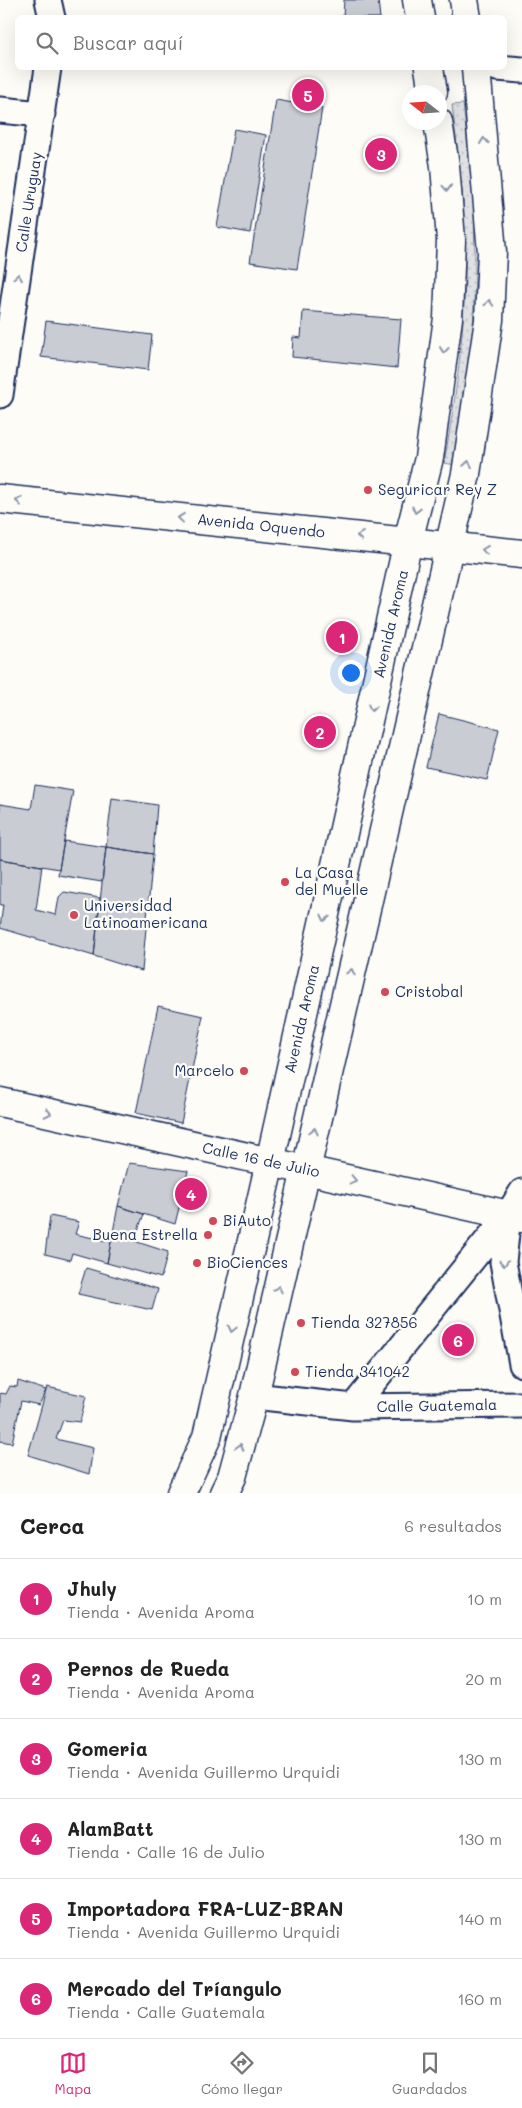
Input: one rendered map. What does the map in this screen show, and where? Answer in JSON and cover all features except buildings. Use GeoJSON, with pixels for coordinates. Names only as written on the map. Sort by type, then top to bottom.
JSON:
{"type":"FeatureCollection","features":[{"type":"Feature","properties":{"kind":"main road"},"geometry":{"type":"LineString","coordinates":[[417,0],[420,15]]}},
{"type":"Feature","properties":{"kind":"main road"},"geometry":{"type":"LineString","coordinates":[[464,0],[466,15]]}},
{"type":"Feature","properties":{"kind":"main road"},"geometry":{"type":"LineString","coordinates":[[429,70],[433,85]]}},
{"type":"Feature","properties":{"kind":"main road"},"geometry":{"type":"LineString","coordinates":[[224,1493],[232,1477],[254,1396],[466,474],[489,320],[492,252],[476,70]]}},
{"type":"Feature","properties":{"kind":"main road","name":"Avenida Aroma"},"geometry":{"type":"LineString","coordinates":[[181,1493],[206,1437],[270,1162],[408,541],[429,458],[448,318],[451,240],[446,166],[439,130]]}},
{"type":"Feature","properties":{"kind":"main road","name":"Avenida Oquendo"},"geometry":{"type":"LineString","coordinates":[[0,499],[522,554]]}},
{"type":"Feature","properties":{"kind":"main road","name":"Calle 16 de Julio"},"geometry":{"type":"LineString","coordinates":[[0,1102],[270,1162],[517,1208]]}},
{"type":"Feature","properties":{"kind":"street"},"geometry":{"type":"LineString","coordinates":[[48,0],[51,15]]}},
{"type":"Feature","properties":{"kind":"street"},"geometry":{"type":"LineString","coordinates":[[507,69],[522,70]]}},
{"type":"Feature","properties":{"kind":"street","name":"Calle Uruguay"},"geometry":{"type":"LineString","coordinates":[[0,395],[48,70]]}},
{"type":"Feature","properties":{"kind":"street"},"geometry":{"type":"LineString","coordinates":[[0,110],[42,114]]}},
{"type":"Feature","properties":{"kind":"street"},"geometry":{"type":"LineString","coordinates":[[517,1208],[503,1262],[522,1364]]}},
{"type":"Feature","properties":{"kind":"street","name":"Calle Guatemala"},"geometry":{"type":"LineString","coordinates":[[353,1407],[517,1208]]}},
{"type":"Feature","properties":{"kind":"street","name":"Calle Guatemala"},"geometry":{"type":"LineString","coordinates":[[254,1396],[353,1407],[522,1405]]}},
{"type":"Feature","properties":{"kind":"shaded area"},"geometry":{"type":"Polygon","coordinates":[[[463,104],[474,203],[475,268],[473,340],[456,465],[444,463],[455,398],[464,299],[465,234],[463,201],[452,105],[463,104]]]}},
{"type":"Feature","properties":{"kind":"place","name":"Importadora FRA-LUZ-BRAN"},"geometry":{"type":"Point","coordinates":[308,95]}},
{"type":"Feature","properties":{"kind":"place","name":"Gomeria"},"geometry":{"type":"Point","coordinates":[381,154]}},
{"type":"Feature","properties":{"kind":"place","name":"Seguricar Rey Z"},"geometry":{"type":"Point","coordinates":[368,490]}},
{"type":"Feature","properties":{"kind":"place","name":"Jhuly"},"geometry":{"type":"Point","coordinates":[342,637]}},
{"type":"Feature","properties":{"kind":"place","name":"Pernos de Rueda"},"geometry":{"type":"Point","coordinates":[320,732]}},
{"type":"Feature","properties":{"kind":"place","name":"La Casa del Muelle"},"geometry":{"type":"Point","coordinates":[285,882]}},
{"type":"Feature","properties":{"kind":"place","name":"Universidad Latinoamericana"},"geometry":{"type":"Point","coordinates":[74,915]}},
{"type":"Feature","properties":{"kind":"place","name":"Cristobal"},"geometry":{"type":"Point","coordinates":[385,992]}},
{"type":"Feature","properties":{"kind":"place","name":"Marcelo"},"geometry":{"type":"Point","coordinates":[244,1071]}},
{"type":"Feature","properties":{"kind":"place","name":"AlamBatt"},"geometry":{"type":"Point","coordinates":[191,1194]}},
{"type":"Feature","properties":{"kind":"place","name":"BiAuto"},"geometry":{"type":"Point","coordinates":[213,1221]}},
{"type":"Feature","properties":{"kind":"place","name":"Buena Estrella"},"geometry":{"type":"Point","coordinates":[208,1235]}},
{"type":"Feature","properties":{"kind":"place","name":"BioCiences"},"geometry":{"type":"Point","coordinates":[197,1263]}},
{"type":"Feature","properties":{"kind":"place","name":"Tienda 327856"},"geometry":{"type":"Point","coordinates":[301,1323]}},
{"type":"Feature","properties":{"kind":"place","name":"Mercado del Tríangulo"},"geometry":{"type":"Point","coordinates":[458,1340]}},
{"type":"Feature","properties":{"kind":"place","name":"Tienda 341042"},"geometry":{"type":"Point","coordinates":[295,1372]}}]}
